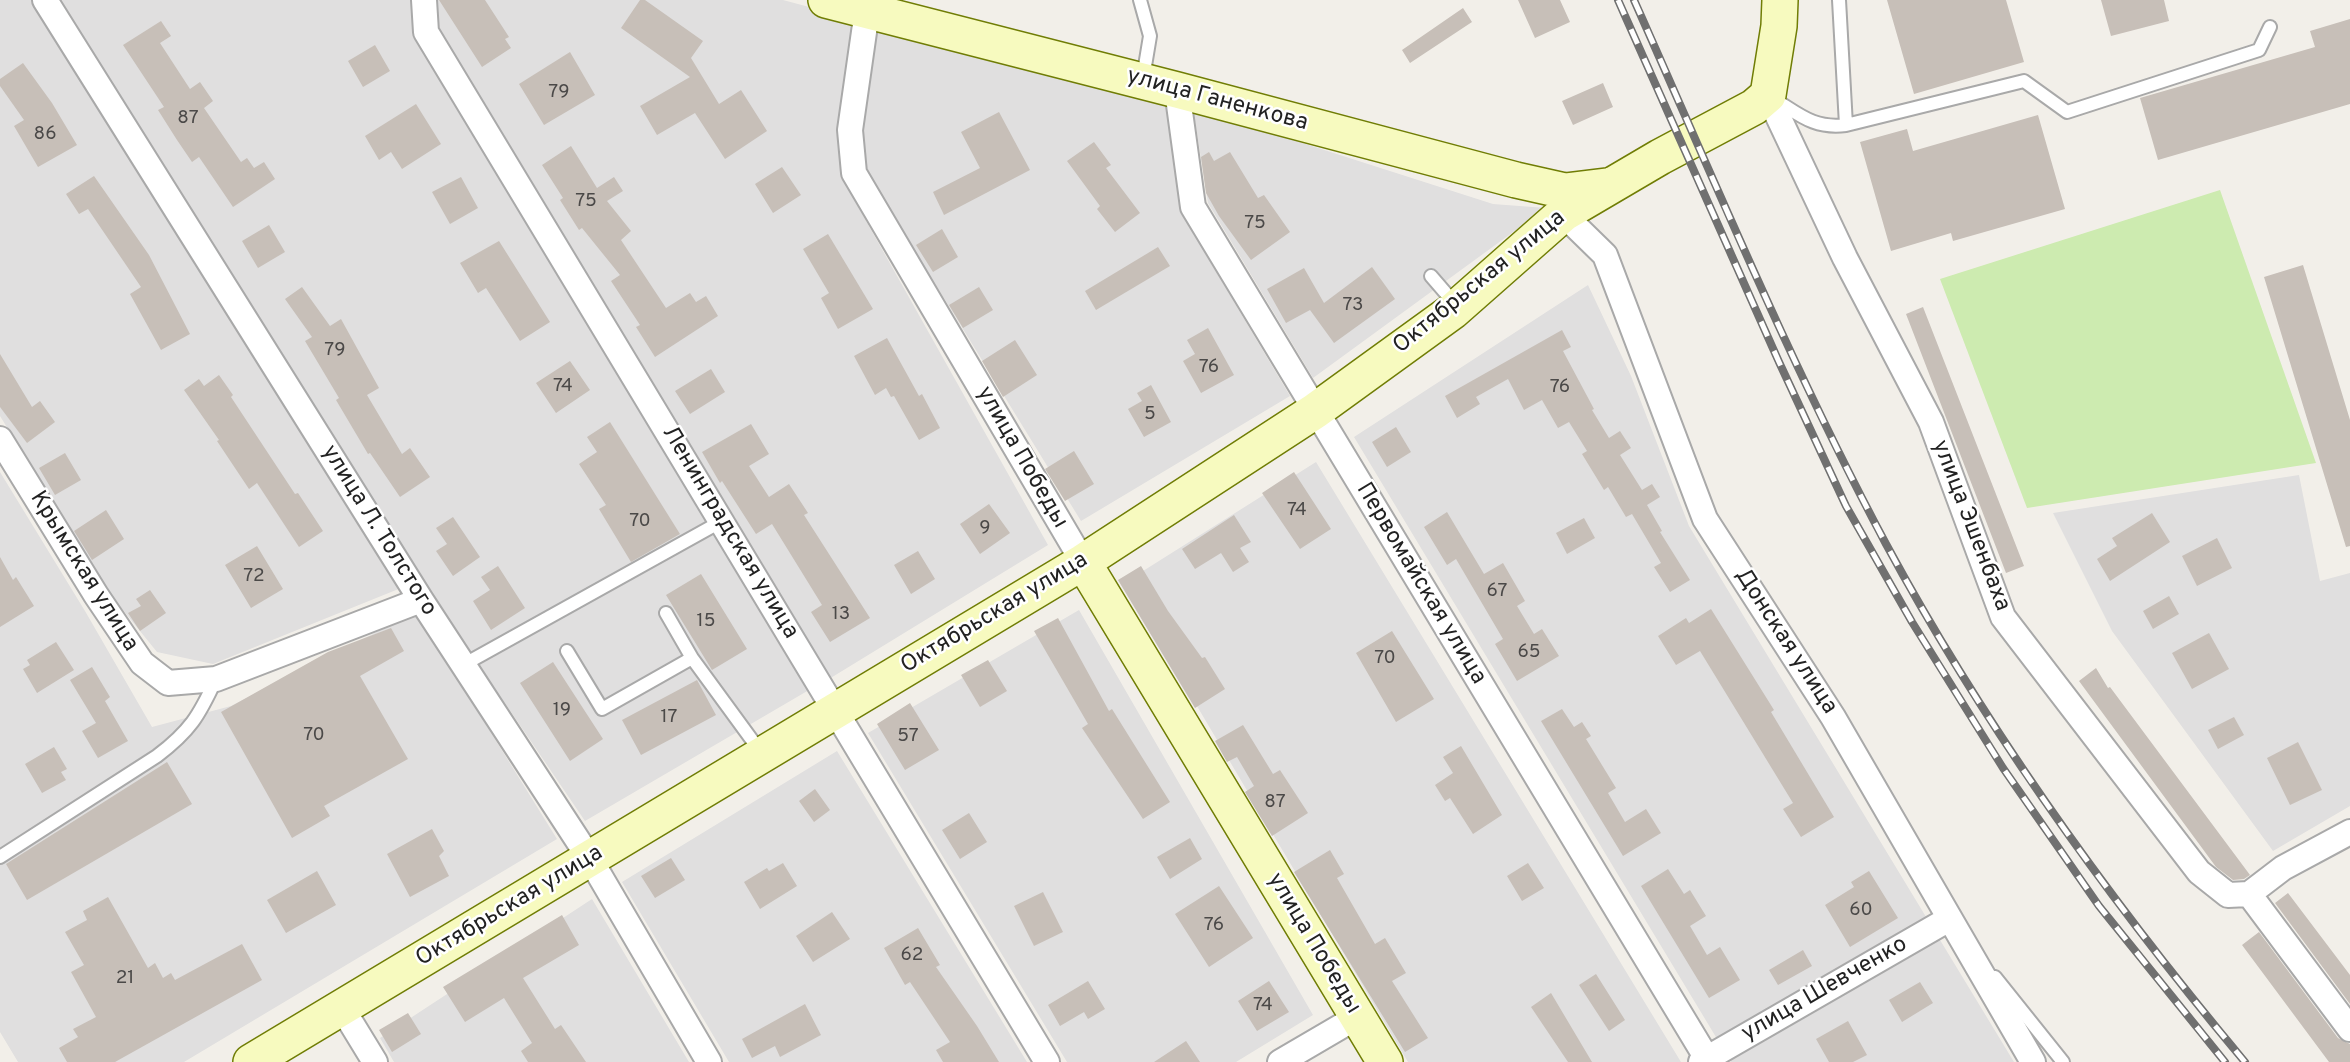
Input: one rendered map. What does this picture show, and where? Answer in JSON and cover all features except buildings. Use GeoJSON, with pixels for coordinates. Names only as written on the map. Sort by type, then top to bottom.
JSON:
{"type":"FeatureCollection","features":[{"type":"Feature","properties":{"kind":"main road","name":"улица Ганенкова"},"geometry":{"type":"LineString","coordinates":[[826,0],[1516,180],[1565,191],[1609,186]]}},
{"type":"Feature","properties":{"kind":"main road"},"geometry":{"type":"LineString","coordinates":[[1768,95],[1779,26],[1780,0]]}},
{"type":"Feature","properties":{"kind":"main road","name":"Октябрьская улица"},"geometry":{"type":"LineString","coordinates":[[251,1062],[1083,562],[1315,411],[1457,307],[1563,214],[1683,144],[1755,107],[1768,95]]}},
{"type":"Feature","properties":{"kind":"main road","name":"улица Победы"},"geometry":{"type":"LineString","coordinates":[[1083,562],[1385,1062]]}},
{"type":"Feature","properties":{"kind":"street","name":"улица Л. Толстого"},"geometry":{"type":"LineString","coordinates":[[45,0],[421,600],[590,859],[709,1062]]}},
{"type":"Feature","properties":{"kind":"street","name":"Ленинградская улица"},"geometry":{"type":"LineString","coordinates":[[424,0],[426,32],[1047,1062]]}},
{"type":"Feature","properties":{"kind":"street","name":"улица Победы"},"geometry":{"type":"LineString","coordinates":[[867,11],[850,130],[854,173],[1083,562]]}},
{"type":"Feature","properties":{"kind":"street","name":"Первомайская улица"},"geometry":{"type":"LineString","coordinates":[[1177,90],[1193,207],[1706,1061]]}},
{"type":"Feature","properties":{"kind":"street","name":"улица Эшенбаха"},"geometry":{"type":"LineString","coordinates":[[1768,95],[1845,258],[1931,422],[2003,617],[2199,872],[2228,895],[2249,894]]}},
{"type":"Feature","properties":{"kind":"street","name":"Донская улица"},"geometry":{"type":"LineString","coordinates":[[1563,214],[1605,255],[1705,519],[1833,717],[2033,1062]]}},
{"type":"Feature","properties":{"kind":"street","name":"Крымская улица"},"geometry":{"type":"LineString","coordinates":[[0,439],[96,595],[142,663],[168,683],[216,678],[421,600]]}},
{"type":"Feature","properties":{"kind":"street"},"geometry":{"type":"LineString","coordinates":[[2350,832],[2283,868],[2249,894],[2350,1029]]}},
{"type":"Feature","properties":{"kind":"street","name":"улица Шевченко"},"geometry":{"type":"LineString","coordinates":[[1706,1061],[1949,919]]}},
{"type":"Feature","properties":{"kind":"street"},"geometry":{"type":"LineString","coordinates":[[342,1008],[375,1062]]}},
{"type":"Feature","properties":{"kind":"street"},"geometry":{"type":"LineString","coordinates":[[1280,1062],[1357,1017]]}},
{"type":"Feature","properties":{"kind":"lane"},"geometry":{"type":"LineString","coordinates":[[1140,0],[1150,36],[1142,81]]}},
{"type":"Feature","properties":{"kind":"lane"},"geometry":{"type":"LineString","coordinates":[[1839,0],[1846,125]]}},
{"type":"Feature","properties":{"kind":"lane"},"geometry":{"type":"LineString","coordinates":[[1768,95],[1805,118],[1828,127],[1846,125],[2024,81],[2067,112],[2259,50],[2270,27]]}},
{"type":"Feature","properties":{"kind":"lane"},"geometry":{"type":"LineString","coordinates":[[1431,276],[1457,307]]}},
{"type":"Feature","properties":{"kind":"lane"},"geometry":{"type":"LineString","coordinates":[[463,664],[722,521]]}},
{"type":"Feature","properties":{"kind":"lane"},"geometry":{"type":"LineString","coordinates":[[666,613],[692,658],[762,754]]}},
{"type":"Feature","properties":{"kind":"lane"},"geometry":{"type":"LineString","coordinates":[[567,651],[602,709],[692,658]]}},
{"type":"Feature","properties":{"kind":"lane"},"geometry":{"type":"LineString","coordinates":[[0,857],[175,742],[199,716],[216,678]]}},
{"type":"Feature","properties":{"kind":"lane"},"geometry":{"type":"LineString","coordinates":[[1949,919],[2063,1062]]}},
{"type":"Feature","properties":{"kind":"shaded area"},"geometry":{"type":"Polygon","coordinates":[[[0,0],[31,0],[401,588],[213,664],[157,652],[110,594],[0,416],[0,0]]]}},
{"type":"Feature","properties":{"kind":"shaded area"},"geometry":{"type":"Polygon","coordinates":[[[60,0],[411,0],[415,40],[809,690],[585,821],[418,575],[60,0]]]}},
{"type":"Feature","properties":{"kind":"shaded area"},"geometry":{"type":"Polygon","coordinates":[[[437,0],[783,0],[854,19],[839,131],[842,178],[1048,545],[829,679],[438,29],[437,0]]]}},
{"type":"Feature","properties":{"kind":"shaded area"},"geometry":{"type":"Polygon","coordinates":[[[878,26],[1165,100],[1181,213],[1290,396],[1081,521],[867,173],[863,132],[878,26]]]}},
{"type":"Feature","properties":{"kind":"shaded area"},"geometry":{"type":"Polygon","coordinates":[[[1193,108],[1493,204],[1546,208],[1313,378],[1208,203],[1193,108]]]}},
{"type":"Feature","properties":{"kind":"shaded area"},"geometry":{"type":"Polygon","coordinates":[[[1588,285],[1631,376],[1689,526],[2014,1062],[1731,1062],[1354,437],[1588,285]]]}},
{"type":"Feature","properties":{"kind":"shaded area"},"geometry":{"type":"Polygon","coordinates":[[[1316,462],[1681,1062],[1408,1062],[1124,583],[1316,462]]]}},
{"type":"Feature","properties":{"kind":"shaded area"},"geometry":{"type":"Polygon","coordinates":[[[0,472],[152,727],[231,706],[416,612],[557,839],[184,1062],[18,1062],[0,1032],[0,472]]]}},
{"type":"Feature","properties":{"kind":"shaded area"},"geometry":{"type":"Polygon","coordinates":[[[2299,475],[2320,581],[2350,573],[2350,806],[2273,851],[2112,631],[2053,513],[2299,475]]]}},
{"type":"Feature","properties":{"kind":"shaded area"},"geometry":{"type":"Polygon","coordinates":[[[1079,610],[1313,1015],[1236,1062],[1067,1062],[868,733],[1079,610]]]}},
{"type":"Feature","properties":{"kind":"shaded area"},"geometry":{"type":"Polygon","coordinates":[[[837,751],[1027,1062],[729,1062],[622,882],[837,751]]]}},
{"type":"Feature","properties":{"kind":"shaded area"},"geometry":{"type":"Polygon","coordinates":[[[592,899],[689,1062],[394,1062],[380,1038],[592,899]]]}},
{"type":"Feature","properties":{"kind":"green space"},"geometry":{"type":"Polygon","coordinates":[[[2220,190],[2316,463],[2027,508],[1940,279],[2220,190]]]}},
{"type":"Feature","properties":{"kind":"railway"},"geometry":{"type":"LineString","coordinates":[[1618,0],[1846,506],[1912,622],[2003,768],[2099,906],[2225,1062]]}},
{"type":"Feature","properties":{"kind":"railway"},"geometry":{"type":"LineString","coordinates":[[1634,0],[1818,410],[1886,544],[1925,613],[1965,680],[2052,812],[2146,939],[2245,1062]]}}]}
